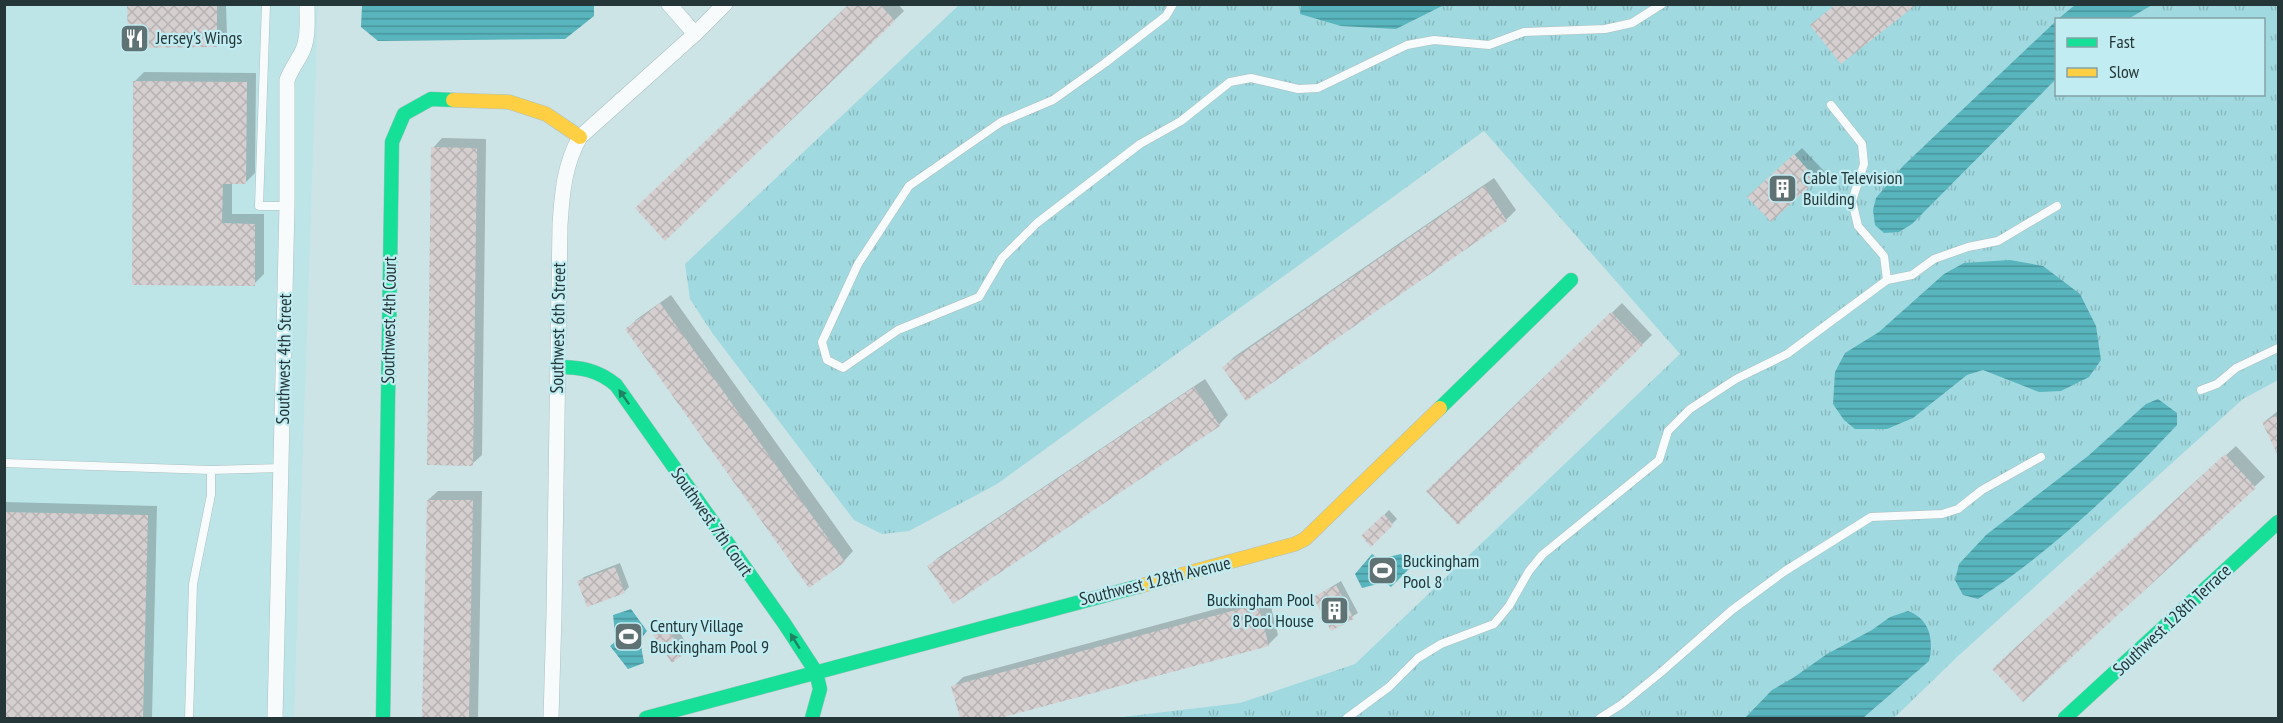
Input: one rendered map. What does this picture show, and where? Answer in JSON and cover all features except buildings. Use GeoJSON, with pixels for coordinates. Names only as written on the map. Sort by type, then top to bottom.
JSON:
{"type":"FeatureCollection","features":[{"type":"Feature","properties":{"kind":"street","name":"Southwest 4th Street"},"geometry":{"type":"LineString","coordinates":[[275,718],[287,206],[287,80],[294,63],[302,53],[307,33],[307,4]]}},
{"type":"Feature","properties":{"kind":"street"},"geometry":{"type":"LineString","coordinates":[[669,4],[695,34]]}},
{"type":"Feature","properties":{"kind":"street","name":"Southwest 6th Street"},"geometry":{"type":"LineString","coordinates":[[551,718],[560,225],[563,187],[569,155],[580,137],[695,34],[725,4]]}},
{"type":"Feature","properties":{"kind":"street","name":"Southwest 4th Court"},"geometry":{"type":"LineString","coordinates":[[383,718],[392,142],[404,114],[431,99],[508,102],[546,114],[580,137]]}},
{"type":"Feature","properties":{"kind":"street","name":"Southwest 128th Avenue"},"geometry":{"type":"LineString","coordinates":[[646,718],[1088,598],[1284,548],[1300,541],[1371,476],[1571,279]]}},
{"type":"Feature","properties":{"kind":"street","name":"Southwest 7th Court"},"geometry":{"type":"LineString","coordinates":[[558,367],[584,367],[606,376],[616,385],[775,609],[816,672]]}},
{"type":"Feature","properties":{"kind":"street","name":"Southwest 128th Terrace"},"geometry":{"type":"LineString","coordinates":[[2066,718],[2278,522]]}},
{"type":"Feature","properties":{"kind":"street"},"geometry":{"type":"LineString","coordinates":[[812,718],[820,690],[816,672]]}},
{"type":"Feature","properties":{"kind":"lane"},"geometry":{"type":"LineString","coordinates":[[266,4],[259,206],[287,206]]}},
{"type":"Feature","properties":{"kind":"lane"},"geometry":{"type":"LineString","coordinates":[[1173,4],[1166,16],[1053,100],[1001,122],[909,186],[858,264],[822,342],[827,360],[843,368],[898,330],[979,297],[1002,258],[1037,223],[1140,144],[1181,121],[1230,82],[1251,78],[1298,88],[1318,87],[1407,45],[1434,40],[1489,45],[1524,32],[1605,29],[1632,23],[1662,4]]}},
{"type":"Feature","properties":{"kind":"lane"},"geometry":{"type":"LineString","coordinates":[[1831,105],[1862,144],[1864,164],[1852,201],[1858,225],[1884,256],[1887,280]]}},
{"type":"Feature","properties":{"kind":"lane"},"geometry":{"type":"LineString","coordinates":[[1347,718],[1389,687],[1418,658],[1442,644],[1494,624],[1509,606],[1529,571],[1542,555],[1659,460],[1668,431],[1690,409],[1736,379],[1787,354],[1887,280],[1912,275],[1934,259],[1968,247],[1998,241],[2057,206]]}},
{"type":"Feature","properties":{"kind":"lane"},"geometry":{"type":"LineString","coordinates":[[2201,390],[2217,384],[2236,368],[2278,348]]}},
{"type":"Feature","properties":{"kind":"lane"},"geometry":{"type":"LineString","coordinates":[[1600,718],[1659,674],[1741,604],[1785,571],[1870,517],[1942,514],[1958,509],[1982,490],[2041,458]]}},
{"type":"Feature","properties":{"kind":"lane"},"geometry":{"type":"LineString","coordinates":[[4,463],[211,470],[282,468]]}},
{"type":"Feature","properties":{"kind":"lane"},"geometry":{"type":"LineString","coordinates":[[189,718],[193,584],[211,495],[211,470]]}},
{"type":"Feature","properties":{"kind":"shaded area"},"geometry":{"type":"Polygon","coordinates":[[[1301,4],[1444,5],[1396,29],[1341,26],[1300,14],[1301,4]]]}},
{"type":"Feature","properties":{"kind":"shaded area"},"geometry":{"type":"Polygon","coordinates":[[[2075,4],[2152,5],[2130,18],[2059,18],[2075,4]]]}},
{"type":"Feature","properties":{"kind":"shaded area"},"geometry":{"type":"Polygon","coordinates":[[[4,5],[318,5],[294,718],[5,718],[4,5]]]}},
{"type":"Feature","properties":{"kind":"shaded area"},"geometry":{"type":"Polygon","coordinates":[[[362,5],[594,5],[594,16],[565,39],[378,41],[361,27],[362,5]]]}},
{"type":"Feature","properties":{"kind":"shaded area"},"geometry":{"type":"Polygon","coordinates":[[[2055,22],[2055,80],[1912,224],[1899,232],[1884,233],[1875,225],[1873,210],[1876,198],[1903,166],[2055,22]]]}},
{"type":"Feature","properties":{"kind":"shaded area"},"geometry":{"type":"Polygon","coordinates":[[[2010,260],[2043,266],[2080,294],[2096,326],[2101,360],[2089,377],[2061,391],[2039,392],[1983,370],[1967,375],[1913,418],[1887,429],[1855,429],[1844,420],[1833,404],[1835,372],[1845,353],[1879,332],[1944,274],[1964,263],[2010,260]]]}},
{"type":"Feature","properties":{"kind":"shaded area"},"geometry":{"type":"Polygon","coordinates":[[[2158,399],[2177,413],[2177,425],[2131,472],[2083,518],[2032,561],[1978,599],[1963,595],[1955,580],[1959,564],[1986,535],[2088,456],[2146,404],[2158,399]]]}},
{"type":"Feature","properties":{"kind":"shaded area","name":"Buckingham Pool 8"},"geometry":{"type":"Polygon","coordinates":[[[1372,554],[1379,559],[1401,554],[1410,568],[1391,587],[1385,582],[1362,588],[1355,574],[1372,554]]]}},
{"type":"Feature","properties":{"kind":"shaded area","name":"Century Village Buckingham Pool 9"},"geometry":{"type":"Polygon","coordinates":[[[631,609],[647,631],[640,640],[644,663],[628,669],[610,646],[616,641],[613,615],[631,609]]]}},
{"type":"Feature","properties":{"kind":"shaded area"},"geometry":{"type":"Polygon","coordinates":[[[1908,611],[1921,619],[1929,631],[1931,645],[1929,661],[1863,718],[1745,718],[1772,690],[1890,617],[1908,611]]]}},
{"type":"Feature","properties":{"kind":"green space"},"geometry":{"type":"Polygon","coordinates":[[[959,5],[2278,5],[2278,380],[2243,399],[1957,657],[1894,718],[1114,718],[1240,703],[1355,664],[1680,354],[1484,131],[997,484],[909,531],[882,534],[854,520],[713,334],[690,299],[685,264],[959,5]]]}},
{"type":"Feature","properties":{"kind":"traffic: fast"},"geometry":{"type":"LineString","coordinates":[[383,718],[392,142],[404,114],[431,99],[453,100]]}},
{"type":"Feature","properties":{"kind":"traffic: fast"},"geometry":{"type":"LineString","coordinates":[[1440,408],[1571,280]]}},
{"type":"Feature","properties":{"kind":"traffic: fast"},"geometry":{"type":"LineString","coordinates":[[558,367],[589,370],[616,385],[816,672],[820,689],[812,718]]}},
{"type":"Feature","properties":{"kind":"traffic: fast"},"geometry":{"type":"LineString","coordinates":[[2065,718],[2278,522]]}},
{"type":"Feature","properties":{"kind":"traffic: fast"},"geometry":{"type":"LineString","coordinates":[[646,718],[1140,586]]}},
{"type":"Feature","properties":{"kind":"traffic: slow"},"geometry":{"type":"LineString","coordinates":[[453,100],[509,102],[546,114],[580,137]]}},
{"type":"Feature","properties":{"kind":"traffic: slow"},"geometry":{"type":"LineString","coordinates":[[1140,586],[1295,544],[1305,539],[1440,408]]}},
{"type":"Feature","properties":{"kind":"place","name":"Jersey's Wings"},"geometry":{"type":"Point","coordinates":[135,38]}},
{"type":"Feature","properties":{"kind":"place","name":"Cable Television Building"},"geometry":{"type":"Point","coordinates":[1782,188]}},
{"type":"Feature","properties":{"kind":"place","name":"Buckingham Pool 8"},"geometry":{"type":"Point","coordinates":[1382,571]}},
{"type":"Feature","properties":{"kind":"place","name":"Buckingham Pool 8 Pool House"},"geometry":{"type":"Point","coordinates":[1335,610]}},
{"type":"Feature","properties":{"kind":"place","name":"Century Village Buckingham Pool 9"},"geometry":{"type":"Point","coordinates":[629,636]}}]}
